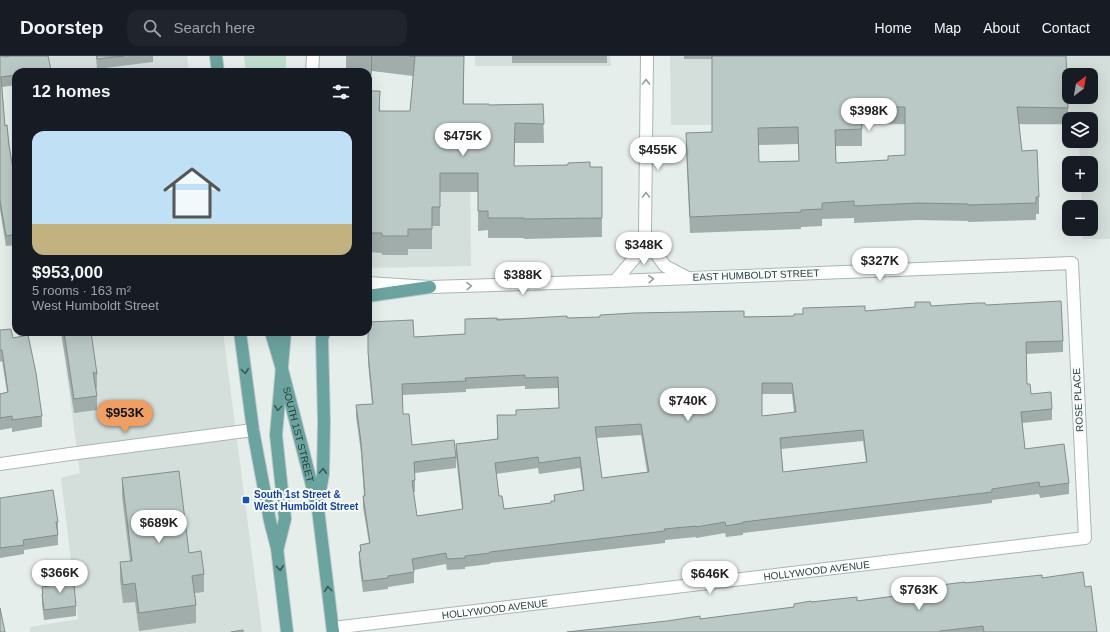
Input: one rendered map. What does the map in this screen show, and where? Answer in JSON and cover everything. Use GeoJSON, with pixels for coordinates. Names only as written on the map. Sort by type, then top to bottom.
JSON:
{"type":"FeatureCollection","features":[{"type":"Feature","properties":{"kind":"main road"},"geometry":{"type":"LineString","coordinates":[[216,56],[218,68]]}},
{"type":"Feature","properties":{"kind":"main road"},"geometry":{"type":"LineString","coordinates":[[372,295],[430,287]]}},
{"type":"Feature","properties":{"kind":"main road"},"geometry":{"type":"LineString","coordinates":[[241,336],[253,430],[270,521],[277,548],[287,632]]}},
{"type":"Feature","properties":{"kind":"main road","name":"SOUTH 1ST STREET"},"geometry":{"type":"LineString","coordinates":[[272,336],[318,509],[333,630]]}},
{"type":"Feature","properties":{"kind":"main road"},"geometry":{"type":"LineString","coordinates":[[277,548],[285,519],[276,435],[285,336]]}},
{"type":"Feature","properties":{"kind":"main road"},"geometry":{"type":"LineString","coordinates":[[318,509],[323,474],[323,336]]}},
{"type":"Feature","properties":{"kind":"street"},"geometry":{"type":"LineString","coordinates":[[312,68],[313,56]]}},
{"type":"Feature","properties":{"kind":"street"},"geometry":{"type":"LineString","coordinates":[[615,281],[638,254],[645,234],[647,56]]}},
{"type":"Feature","properties":{"kind":"street"},"geometry":{"type":"LineString","coordinates":[[645,234],[656,255],[665,266],[688,278]]}},
{"type":"Feature","properties":{"kind":"street","name":"EAST HUMBOLDT STREET"},"geometry":{"type":"LineString","coordinates":[[372,283],[430,287],[1072,263]]}},
{"type":"Feature","properties":{"kind":"street","name":"ROSE PLACE"},"geometry":{"type":"LineString","coordinates":[[1072,263],[1085,538]]}},
{"type":"Feature","properties":{"kind":"street"},"geometry":{"type":"LineString","coordinates":[[0,464],[253,430]]}},
{"type":"Feature","properties":{"kind":"street","name":"HOLLYWOOD AVENUE"},"geometry":{"type":"LineString","coordinates":[[333,630],[1085,538]]}},
{"type":"Feature","properties":{"kind":"shaded area"},"geometry":{"type":"Polygon","coordinates":[[[23,56],[187,56],[188,68],[24,68],[23,56]]]}},
{"type":"Feature","properties":{"kind":"shaded area"},"geometry":{"type":"Polygon","coordinates":[[[475,56],[610,56],[611,66],[475,66],[475,56]]]}},
{"type":"Feature","properties":{"kind":"shaded area"},"geometry":{"type":"Polygon","coordinates":[[[670,56],[1110,56],[1110,239],[1083,239],[1083,236],[1098,236],[1098,200],[1082,200],[1081,192],[1098,192],[1098,156],[1080,156],[1079,148],[1098,148],[1098,112],[1062,112],[1062,125],[671,125],[670,56]]]}},
{"type":"Feature","properties":{"kind":"shaded area"},"geometry":{"type":"Polygon","coordinates":[[[372,169],[470,169],[471,266],[372,268],[372,169]]]}},
{"type":"Feature","properties":{"kind":"shaded area"},"geometry":{"type":"Polygon","coordinates":[[[62,336],[224,336],[262,632],[30,632],[30,627],[78,619],[61,478],[80,473],[62,336]]]}},
{"type":"Feature","properties":{"kind":"green space"},"geometry":{"type":"Polygon","coordinates":[[[244,56],[286,56],[286,68],[246,68],[244,56]]]}},
{"type":"Feature","properties":{"kind":"building"},"geometry":{"type":"Polygon","coordinates":[[[0,56],[48,56],[51,68],[12,68],[12,76],[1,77],[5,126],[7,125],[12,163],[12,235],[6,236],[0,200],[0,56]]]}},
{"type":"Feature","properties":{"kind":"building"},"geometry":{"type":"Polygon","coordinates":[[[97,56],[124,56],[97,59],[97,56]]]}},
{"type":"Feature","properties":{"kind":"building"},"geometry":{"type":"Polygon","coordinates":[[[415,56],[464,56],[463,104],[543,104],[544,124],[515,123],[514,166],[568,165],[568,163],[590,162],[590,167],[602,167],[602,218],[488,218],[488,211],[478,211],[478,173],[440,173],[440,207],[432,207],[432,229],[408,229],[408,236],[382,236],[382,233],[372,233],[372,91],[380,91],[379,111],[410,111],[415,56]]]}},
{"type":"Feature","properties":{"kind":"building"},"geometry":{"type":"Polygon","coordinates":[[[712,56],[1066,56],[1066,68],[1062,68],[1062,104],[1068,104],[1068,108],[1017,107],[1022,151],[1037,150],[1039,197],[1036,197],[1036,203],[968,205],[918,203],[854,206],[854,201],[822,203],[822,209],[801,210],[801,212],[690,217],[686,133],[712,132],[712,56]],[[861,107],[862,129],[835,130],[836,163],[888,160],[888,156],[905,155],[905,107],[861,107]],[[798,127],[758,128],[759,162],[799,161],[798,127]]]}},
{"type":"Feature","properties":{"kind":"building"},"geometry":{"type":"Polygon","coordinates":[[[1061,301],[1063,341],[1026,342],[1027,384],[1030,384],[1031,394],[1051,392],[1052,409],[1021,412],[1025,449],[1064,444],[1069,483],[1040,487],[1039,482],[992,489],[992,492],[743,522],[726,526],[725,522],[696,527],[664,529],[665,531],[490,552],[465,556],[465,558],[447,559],[446,553],[412,559],[414,572],[388,576],[388,578],[363,581],[359,552],[361,551],[360,545],[370,543],[363,496],[365,496],[361,442],[356,405],[373,404],[368,352],[368,336],[372,336],[372,322],[413,320],[414,337],[465,334],[465,319],[497,318],[497,320],[567,316],[567,318],[600,317],[600,315],[634,313],[744,311],[744,317],[794,316],[794,314],[803,314],[803,308],[865,306],[865,311],[915,307],[915,302],[930,302],[931,306],[985,303],[986,305],[1061,301]],[[525,375],[465,378],[466,381],[402,384],[403,414],[409,414],[412,445],[454,440],[456,457],[414,462],[415,480],[412,481],[417,516],[463,509],[456,444],[498,439],[497,415],[516,415],[516,410],[559,408],[558,377],[525,378],[525,375]],[[762,383],[762,416],[796,412],[792,383],[762,383]],[[641,424],[595,427],[602,478],[649,472],[641,424]],[[863,430],[780,438],[783,472],[867,462],[863,430]],[[538,457],[495,463],[499,496],[502,496],[504,509],[551,503],[551,501],[555,501],[554,495],[584,490],[580,457],[539,463],[538,457]]]}},
{"type":"Feature","properties":{"kind":"building"},"geometry":{"type":"Polygon","coordinates":[[[11,329],[13,338],[28,336],[36,373],[42,416],[12,420],[12,416],[0,418],[0,394],[8,392],[2,350],[0,350],[0,330],[11,329]]]}},
{"type":"Feature","properties":{"kind":"building"},"geometry":{"type":"Polygon","coordinates":[[[65,336],[92,336],[97,374],[93,372],[97,396],[74,399],[65,336]]]}},
{"type":"Feature","properties":{"kind":"building"},"geometry":{"type":"Polygon","coordinates":[[[179,471],[189,553],[201,551],[204,574],[192,576],[196,605],[139,613],[135,583],[123,585],[120,562],[132,561],[122,478],[179,471]]]}},
{"type":"Feature","properties":{"kind":"building"},"geometry":{"type":"Polygon","coordinates":[[[53,490],[58,522],[56,522],[58,535],[23,540],[24,545],[0,548],[0,498],[53,490]]]}},
{"type":"Feature","properties":{"kind":"building"},"geometry":{"type":"Polygon","coordinates":[[[1083,572],[1085,587],[1091,586],[1097,632],[984,632],[983,626],[940,632],[567,632],[700,616],[700,619],[794,607],[794,604],[811,601],[857,597],[857,601],[918,593],[917,588],[965,582],[1042,575],[1042,578],[1083,572]]]}},
{"type":"Feature","properties":{"kind":"building"},"geometry":{"type":"Polygon","coordinates":[[[73,575],[76,606],[44,610],[42,587],[55,585],[54,577],[73,575]]]}},
{"type":"Feature","properties":{"kind":"building"},"geometry":{"type":"Polygon","coordinates":[[[0,608],[5,632],[0,632],[0,608]]]}},
{"type":"Feature","properties":{"kind":"building"},"geometry":{"type":"Polygon","coordinates":[[[243,630],[243,632],[231,632],[243,630]]]}},
{"type":"Feature","properties":{"kind":"place","name":"South 1st Street & West Humboldt Street"},"geometry":{"type":"Point","coordinates":[246,500]}}]}
